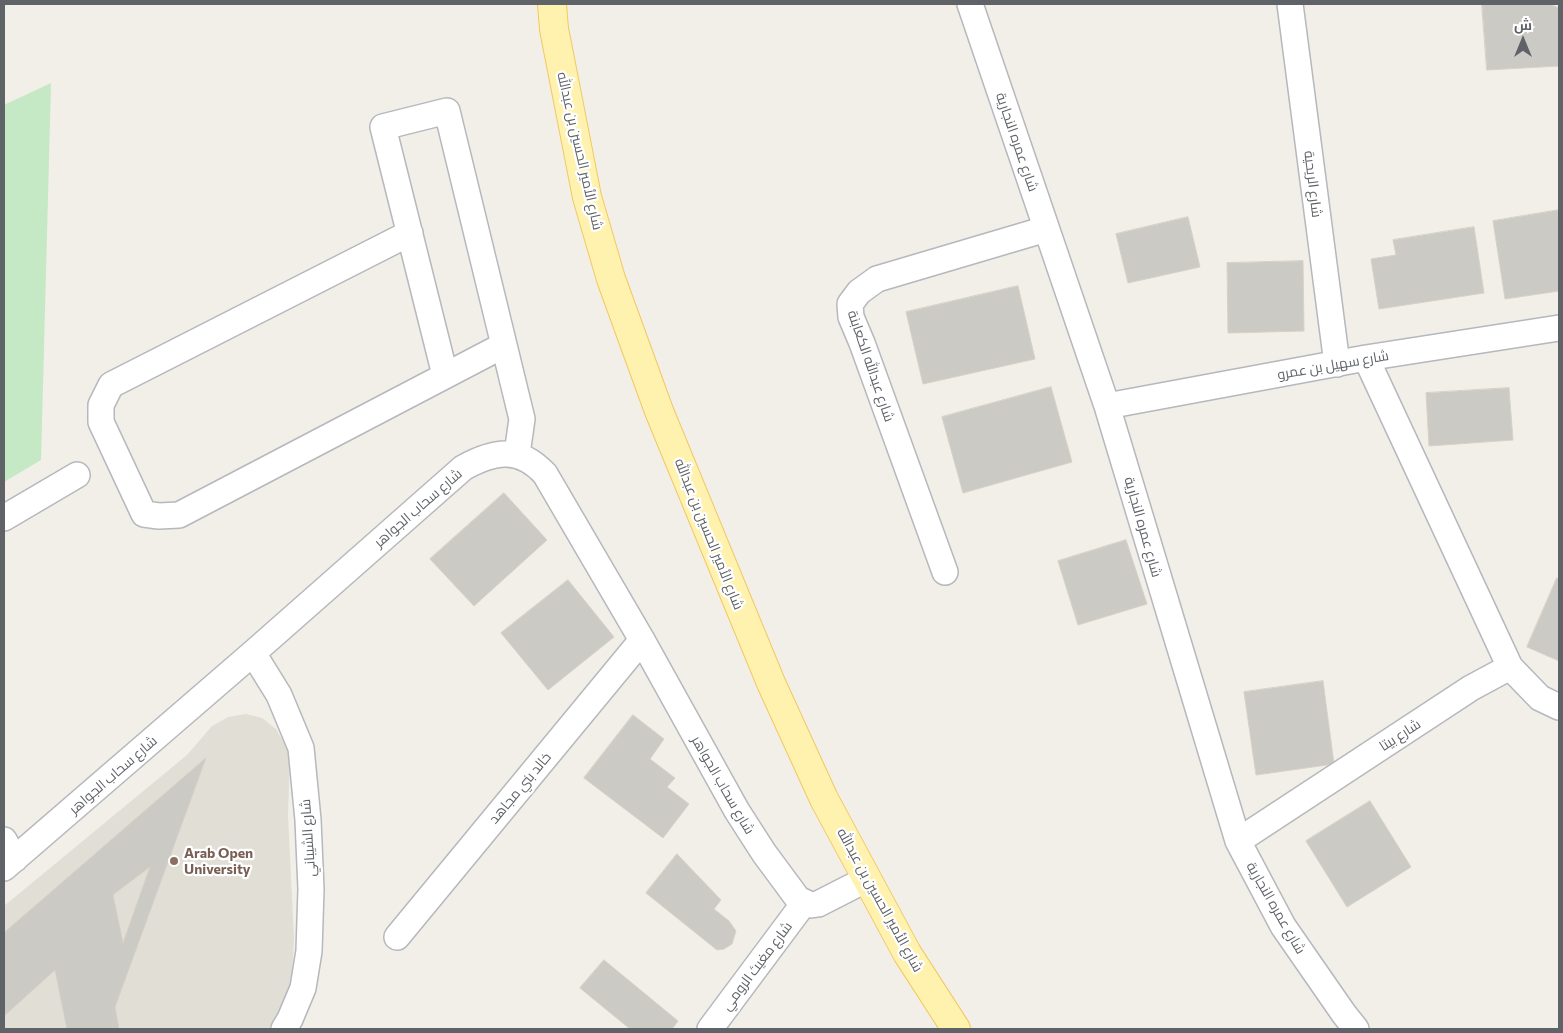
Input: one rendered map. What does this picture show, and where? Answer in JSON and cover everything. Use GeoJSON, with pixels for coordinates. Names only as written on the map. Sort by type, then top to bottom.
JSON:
{"type":"FeatureCollection","features":[{"type":"Feature","properties":{"kind":"main road","name":"شارع الأمير الحسين بن عبدالله"},"geometry":{"type":"LineString","coordinates":[[552,4],[554,29],[587,197],[611,279],[658,411],[770,683],[824,799],[907,953],[956,1029]]}},
{"type":"Feature","properties":{"kind":"street","name":"شارع عمره النجارية"},"geometry":{"type":"LineString","coordinates":[[970,4],[1107,406],[1238,841],[1283,926],[1356,1029]]}},
{"type":"Feature","properties":{"kind":"street","name":"شارع الريحية"},"geometry":{"type":"LineString","coordinates":[[1290,4],[1337,364]]}},
{"type":"Feature","properties":{"kind":"street"},"geometry":{"type":"LineString","coordinates":[[445,375],[383,127],[447,111],[522,418],[517,454]]}},
{"type":"Feature","properties":{"kind":"street","name":"شارع عبدالله الكعابنة"},"geometry":{"type":"LineString","coordinates":[[945,572],[866,352],[851,317],[850,304],[859,292],[877,280],[1046,229]]}},
{"type":"Feature","properties":{"kind":"street"},"geometry":{"type":"LineString","coordinates":[[410,233],[111,386],[101,404],[101,422],[144,514],[159,516],[179,515],[504,345]]}},
{"type":"Feature","properties":{"kind":"street","name":"شارع سهيل بن عمرو"},"geometry":{"type":"LineString","coordinates":[[1107,406],[1366,358],[1559,328]]}},
{"type":"Feature","properties":{"kind":"street"},"geometry":{"type":"LineString","coordinates":[[1366,358],[1510,667],[1540,698],[1559,707]]}},
{"type":"Feature","properties":{"kind":"street","name":"شارع سحاب الجواهر"},"geometry":{"type":"LineString","coordinates":[[8,856],[253,653],[463,468],[475,461],[488,457],[517,454],[537,465],[545,474],[642,640],[737,811],[764,853],[798,898]]}},
{"type":"Feature","properties":{"kind":"street"},"geometry":{"type":"LineString","coordinates":[[4,518],[77,474]]}},
{"type":"Feature","properties":{"kind":"street","name":"خالد بني مجاهد"},"geometry":{"type":"LineString","coordinates":[[397,937],[642,640]]}},
{"type":"Feature","properties":{"kind":"street","name":"شارع الشيباني"},"geometry":{"type":"LineString","coordinates":[[253,653],[279,695],[301,748],[308,820],[311,889],[309,952],[303,988],[284,1029]]}},
{"type":"Feature","properties":{"kind":"street","name":"شارع بيتا"},"geometry":{"type":"LineString","coordinates":[[1238,841],[1471,688],[1510,667]]}},
{"type":"Feature","properties":{"kind":"street"},"geometry":{"type":"LineString","coordinates":[[798,898],[811,905],[818,904],[867,879]]}},
{"type":"Feature","properties":{"kind":"street","name":"شارع مغيث الرومي"},"geometry":{"type":"LineString","coordinates":[[710,1029],[798,898]]}},
{"type":"Feature","properties":{"kind":"shaded area","name":"Arab Open University"},"geometry":{"type":"Polygon","coordinates":[[[246,714],[262,718],[276,729],[290,753],[288,816],[294,938],[292,980],[275,1021],[268,1029],[4,1029],[4,906],[187,755],[212,726],[228,717],[246,714]]]}},
{"type":"Feature","properties":{"kind":"green space"},"geometry":{"type":"Polygon","coordinates":[[[51,83],[41,460],[4,482],[4,105],[51,83]]]}},
{"type":"Feature","properties":{"kind":"building"},"geometry":{"type":"Polygon","coordinates":[[[1482,4],[1549,4],[1559,8],[1559,66],[1487,70],[1482,4]]]}},
{"type":"Feature","properties":{"kind":"building"},"geometry":{"type":"Polygon","coordinates":[[[1559,210],[1559,291],[1505,299],[1493,221],[1559,210]]]}},
{"type":"Feature","properties":{"kind":"building"},"geometry":{"type":"Polygon","coordinates":[[[1188,217],[1200,267],[1128,283],[1116,234],[1188,217]]]}},
{"type":"Feature","properties":{"kind":"building"},"geometry":{"type":"Polygon","coordinates":[[[1474,227],[1484,293],[1379,309],[1371,259],[1396,255],[1393,240],[1474,227]]]}},
{"type":"Feature","properties":{"kind":"building"},"geometry":{"type":"Polygon","coordinates":[[[1303,261],[1304,331],[1228,333],[1227,263],[1303,261]]]}},
{"type":"Feature","properties":{"kind":"building"},"geometry":{"type":"Polygon","coordinates":[[[1018,286],[1035,359],[923,384],[906,312],[1018,286]]]}},
{"type":"Feature","properties":{"kind":"building"},"geometry":{"type":"Polygon","coordinates":[[[1051,387],[1072,462],[963,493],[942,417],[1051,387]]]}},
{"type":"Feature","properties":{"kind":"building"},"geometry":{"type":"Polygon","coordinates":[[[1509,388],[1513,440],[1429,446],[1426,393],[1509,388]]]}},
{"type":"Feature","properties":{"kind":"building"},"geometry":{"type":"Polygon","coordinates":[[[504,493],[547,540],[474,606],[430,559],[504,493]]]}},
{"type":"Feature","properties":{"kind":"building"},"geometry":{"type":"Polygon","coordinates":[[[1126,540],[1147,604],[1078,625],[1058,561],[1126,540]]]}},
{"type":"Feature","properties":{"kind":"building"},"geometry":{"type":"Polygon","coordinates":[[[1557,578],[1559,579],[1559,661],[1527,647],[1557,578]]]}},
{"type":"Feature","properties":{"kind":"building"},"geometry":{"type":"Polygon","coordinates":[[[568,580],[614,637],[548,690],[501,633],[568,580]]]}},
{"type":"Feature","properties":{"kind":"building"},"geometry":{"type":"Polygon","coordinates":[[[1323,681],[1334,764],[1256,775],[1244,692],[1323,681]]]}},
{"type":"Feature","properties":{"kind":"building"},"geometry":{"type":"Polygon","coordinates":[[[633,715],[664,739],[650,759],[675,778],[667,787],[689,804],[663,838],[584,778],[633,715]]]}},
{"type":"Feature","properties":{"kind":"building"},"geometry":{"type":"Polygon","coordinates":[[[206,758],[115,1007],[119,1029],[67,1029],[55,970],[4,1016],[4,933],[206,758]],[[150,867],[113,895],[123,943],[150,867]]]}},
{"type":"Feature","properties":{"kind":"building"},"geometry":{"type":"Polygon","coordinates":[[[1370,801],[1411,867],[1347,907],[1306,841],[1370,801]]]}},
{"type":"Feature","properties":{"kind":"building"},"geometry":{"type":"Polygon","coordinates":[[[677,854],[721,900],[714,909],[729,921],[736,931],[732,944],[724,949],[717,950],[646,893],[677,854]]]}},
{"type":"Feature","properties":{"kind":"building"},"geometry":{"type":"Polygon","coordinates":[[[604,960],[678,1021],[672,1029],[630,1029],[580,988],[604,960]]]}},
{"type":"Feature","properties":{"kind":"place","name":"Arab Open University"},"geometry":{"type":"Point","coordinates":[174,861]}}]}
